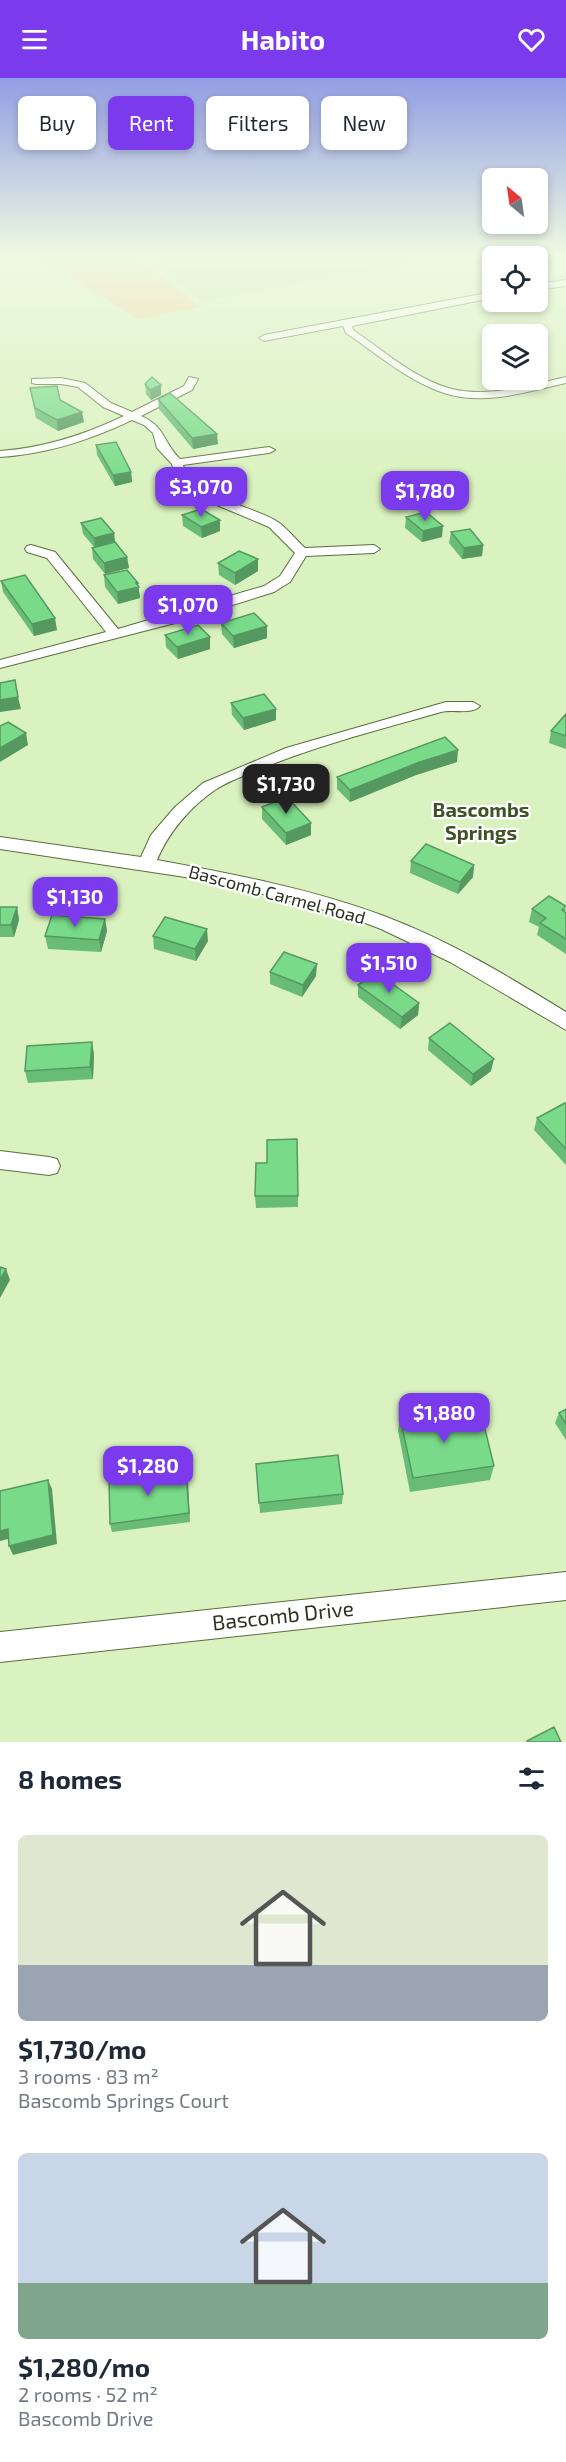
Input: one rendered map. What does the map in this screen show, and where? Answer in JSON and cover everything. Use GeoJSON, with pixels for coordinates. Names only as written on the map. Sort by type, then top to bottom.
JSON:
{"type":"FeatureCollection","features":[{"type":"Feature","properties":{"kind":"street"},"geometry":{"type":"LineString","coordinates":[[264,338],[304,331]]}},
{"type":"Feature","properties":{"kind":"street"},"geometry":{"type":"LineString","coordinates":[[349,331],[432,384],[447,391],[486,394],[566,380]]}},
{"type":"Feature","properties":{"kind":"street"},"geometry":{"type":"LineString","coordinates":[[0,454],[50,447],[83,436],[132,416],[188,388],[193,379]]}},
{"type":"Feature","properties":{"kind":"street"},"geometry":{"type":"LineString","coordinates":[[36,381],[61,381],[81,386],[107,405],[148,423],[158,432],[163,448],[177,463],[179,473],[192,486],[216,500],[273,524],[302,552],[374,549]]}},
{"type":"Feature","properties":{"kind":"street"},"geometry":{"type":"LineString","coordinates":[[177,463],[269,450]]}},
{"type":"Feature","properties":{"kind":"street"},"geometry":{"type":"LineString","coordinates":[[31,549],[51,555],[115,634]]}},
{"type":"Feature","properties":{"kind":"street"},"geometry":{"type":"LineString","coordinates":[[0,664],[269,590],[285,579],[302,552]]}},
{"type":"Feature","properties":{"kind":"street"},"geometry":{"type":"LineString","coordinates":[[147,863],[157,839],[181,811],[209,787],[237,773],[292,751],[446,706],[473,706]]}},
{"type":"Feature","properties":{"kind":"street","name":"Bascomb Carmel Road"},"geometry":{"type":"LineString","coordinates":[[0,843],[147,863],[232,879],[385,923],[444,950],[507,984],[566,1022]]}},
{"type":"Feature","properties":{"kind":"street"},"geometry":{"type":"LineString","coordinates":[[0,1160],[49,1166]]}},
{"type":"Feature","properties":{"kind":"street","name":"Bascomb Drive"},"geometry":{"type":"LineString","coordinates":[[0,1647],[566,1586]]}},
{"type":"Feature","properties":{"kind":"building"},"geometry":{"type":"Polygon","coordinates":[[[152,377],[161,385],[150,390],[145,384],[152,377]]]}},
{"type":"Feature","properties":{"kind":"building"},"geometry":{"type":"Polygon","coordinates":[[[57,386],[60,400],[82,412],[57,420],[35,408],[30,388],[57,386]]]}},
{"type":"Feature","properties":{"kind":"building"},"geometry":{"type":"Polygon","coordinates":[[[170,393],[217,434],[192,438],[158,399],[170,393]]]}},
{"type":"Feature","properties":{"kind":"building"},"geometry":{"type":"Polygon","coordinates":[[[116,442],[131,472],[113,475],[96,445],[116,442]]]}},
{"type":"Feature","properties":{"kind":"building"},"geometry":{"type":"Polygon","coordinates":[[[201,509],[220,520],[201,527],[182,515],[201,509]]]}},
{"type":"Feature","properties":{"kind":"building"},"geometry":{"type":"Polygon","coordinates":[[[426,512],[443,526],[423,531],[406,517],[426,512]]]}},
{"type":"Feature","properties":{"kind":"building"},"geometry":{"type":"Polygon","coordinates":[[[101,518],[114,533],[94,538],[81,523],[101,518]]]}},
{"type":"Feature","properties":{"kind":"building"},"geometry":{"type":"Polygon","coordinates":[[[470,529],[483,545],[464,548],[451,532],[470,529]]]}},
{"type":"Feature","properties":{"kind":"building"},"geometry":{"type":"Polygon","coordinates":[[[115,542],[127,557],[104,563],[92,548],[115,542]]]}},
{"type":"Feature","properties":{"kind":"building"},"geometry":{"type":"Polygon","coordinates":[[[239,551],[258,559],[235,573],[218,563],[239,551]]]}},
{"type":"Feature","properties":{"kind":"building"},"geometry":{"type":"Polygon","coordinates":[[[127,570],[139,587],[117,592],[104,575],[127,570]]]}},
{"type":"Feature","properties":{"kind":"building"},"geometry":{"type":"Polygon","coordinates":[[[25,575],[55,618],[32,624],[1,581],[25,575]]]}},
{"type":"Feature","properties":{"kind":"building"},"geometry":{"type":"Polygon","coordinates":[[[254,613],[267,626],[233,636],[221,623],[254,613]]]}},
{"type":"Feature","properties":{"kind":"building"},"geometry":{"type":"Polygon","coordinates":[[[198,625],[210,637],[177,647],[165,635],[198,625]]]}},
{"type":"Feature","properties":{"kind":"building"},"geometry":{"type":"Polygon","coordinates":[[[15,680],[18,697],[0,700],[0,683],[15,680]]]}},
{"type":"Feature","properties":{"kind":"building"},"geometry":{"type":"Polygon","coordinates":[[[264,694],[276,709],[243,718],[231,703],[264,694]]]}},
{"type":"Feature","properties":{"kind":"building"},"geometry":{"type":"Polygon","coordinates":[[[566,714],[566,736],[551,731],[566,714]]]}},
{"type":"Feature","properties":{"kind":"building"},"geometry":{"type":"Polygon","coordinates":[[[8,722],[26,733],[0,748],[0,726],[8,722]]]}},
{"type":"Feature","properties":{"kind":"building"},"geometry":{"type":"Polygon","coordinates":[[[445,737],[458,750],[417,763],[350,790],[337,777],[445,737]]]}},
{"type":"Feature","properties":{"kind":"building"},"geometry":{"type":"Polygon","coordinates":[[[287,797],[311,823],[286,833],[262,807],[287,797]]]}},
{"type":"Feature","properties":{"kind":"building"},"geometry":{"type":"Polygon","coordinates":[[[426,844],[474,865],[460,882],[411,861],[426,844]]]}},
{"type":"Feature","properties":{"kind":"building"},"geometry":{"type":"Polygon","coordinates":[[[549,896],[566,906],[562,910],[566,913],[566,939],[540,923],[546,918],[532,909],[549,896]]]}},
{"type":"Feature","properties":{"kind":"building"},"geometry":{"type":"Polygon","coordinates":[[[0,907],[17,907],[11,925],[0,925],[0,907]]]}},
{"type":"Feature","properties":{"kind":"building"},"geometry":{"type":"Polygon","coordinates":[[[52,915],[105,919],[99,940],[45,936],[52,915]]]}},
{"type":"Feature","properties":{"kind":"building"},"geometry":{"type":"Polygon","coordinates":[[[165,917],[207,929],[195,949],[153,936],[165,917]]]}},
{"type":"Feature","properties":{"kind":"building"},"geometry":{"type":"Polygon","coordinates":[[[284,952],[317,964],[303,985],[270,972],[284,952]]]}},
{"type":"Feature","properties":{"kind":"building"},"geometry":{"type":"Polygon","coordinates":[[[376,972],[419,1003],[402,1017],[358,985],[376,972]]]}},
{"type":"Feature","properties":{"kind":"building"},"geometry":{"type":"Polygon","coordinates":[[[450,1023],[494,1059],[473,1074],[429,1038],[450,1023]]]}},
{"type":"Feature","properties":{"kind":"building"},"geometry":{"type":"Polygon","coordinates":[[[92,1042],[90,1067],[25,1071],[27,1046],[92,1042]]]}},
{"type":"Feature","properties":{"kind":"building"},"geometry":{"type":"Polygon","coordinates":[[[566,1104],[566,1149],[537,1118],[566,1104]]]}},
{"type":"Feature","properties":{"kind":"building"},"geometry":{"type":"Polygon","coordinates":[[[297,1139],[298,1196],[255,1196],[256,1163],[267,1163],[267,1140],[297,1139]]]}},
{"type":"Feature","properties":{"kind":"building"},"geometry":{"type":"Polygon","coordinates":[[[0,1267],[6,1269],[0,1280],[0,1267]]]}},
{"type":"Feature","properties":{"kind":"building"},"geometry":{"type":"Polygon","coordinates":[[[459,1408],[463,1428],[484,1425],[494,1466],[413,1478],[400,1417],[459,1408]]]}},
{"type":"Feature","properties":{"kind":"building"},"geometry":{"type":"Polygon","coordinates":[[[566,1409],[566,1424],[559,1413],[566,1409]]]}},
{"type":"Feature","properties":{"kind":"building"},"geometry":{"type":"Polygon","coordinates":[[[338,1455],[343,1494],[259,1503],[256,1464],[338,1455]]]}},
{"type":"Feature","properties":{"kind":"building"},"geometry":{"type":"Polygon","coordinates":[[[186,1471],[189,1513],[110,1524],[109,1481],[186,1471]]]}},
{"type":"Feature","properties":{"kind":"building"},"geometry":{"type":"Polygon","coordinates":[[[48,1480],[53,1535],[9,1546],[8,1529],[0,1531],[0,1491],[48,1480]]]}},
{"type":"Feature","properties":{"kind":"building"},"geometry":{"type":"Polygon","coordinates":[[[554,1727],[561,1742],[527,1741],[554,1727]]]}},
{"type":"Feature","properties":{"kind":"district","name":"Bascombs Springs"},"geometry":{"type":"Point","coordinates":[481,822]}}]}
